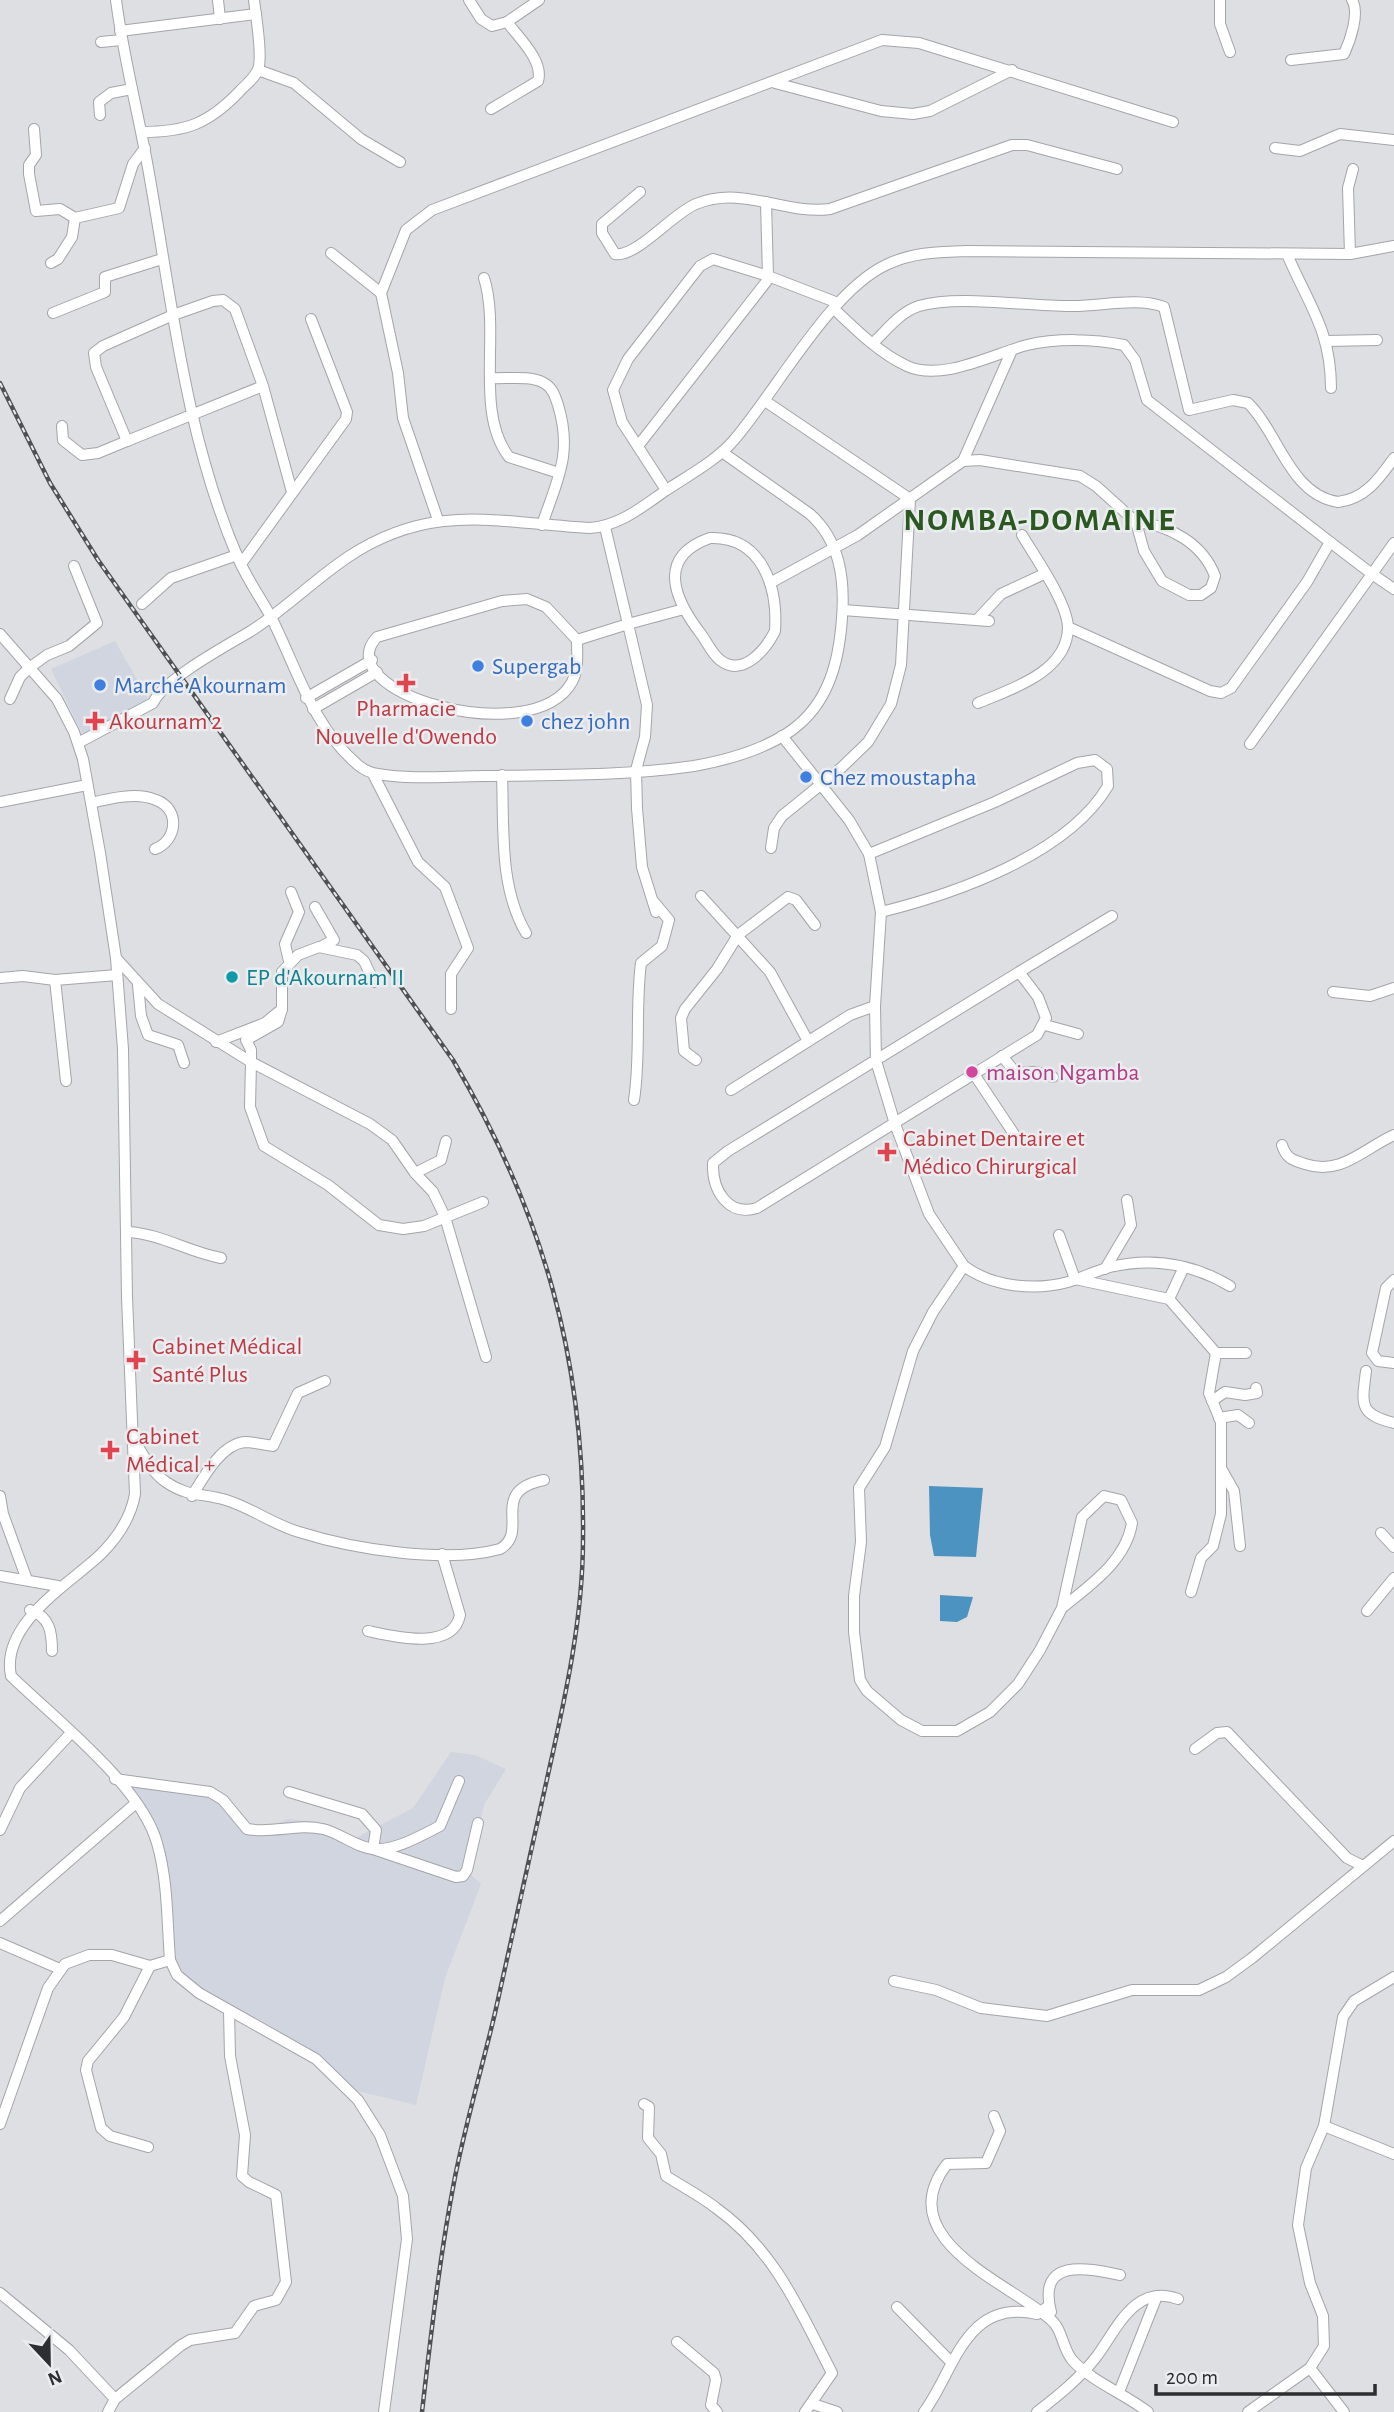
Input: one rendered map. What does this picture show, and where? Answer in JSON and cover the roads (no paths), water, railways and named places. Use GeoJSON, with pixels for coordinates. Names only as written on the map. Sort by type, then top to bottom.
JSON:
{"type":"FeatureCollection","features":[{"type":"Feature","properties":{"kind":"street"},"geometry":{"type":"LineString","coordinates":[[116,0],[193,416],[219,508],[239,559],[271,618],[306,698],[349,757],[373,774],[418,862],[445,887],[468,948],[452,974],[451,1009]]}},
{"type":"Feature","properties":{"kind":"street"},"geometry":{"type":"LineString","coordinates":[[218,0],[220,19]]}},
{"type":"Feature","properties":{"kind":"street"},"geometry":{"type":"LineString","coordinates":[[142,132],[176,131],[203,121],[231,100],[258,70],[254,0]]}},
{"type":"Feature","properties":{"kind":"street"},"geometry":{"type":"LineString","coordinates":[[469,0],[486,24],[507,22],[539,0]]}},
{"type":"Feature","properties":{"kind":"street"},"geometry":{"type":"LineString","coordinates":[[1220,0],[1220,24],[1230,52]]}},
{"type":"Feature","properties":{"kind":"street"},"geometry":{"type":"LineString","coordinates":[[1291,60],[1344,54],[1355,16],[1352,0]]}},
{"type":"Feature","properties":{"kind":"street"},"geometry":{"type":"LineString","coordinates":[[101,42],[121,35],[256,14]]}},
{"type":"Feature","properties":{"kind":"street"},"geometry":{"type":"LineString","coordinates":[[491,109],[538,81],[540,75],[537,64],[507,22]]}},
{"type":"Feature","properties":{"kind":"street"},"geometry":{"type":"LineString","coordinates":[[438,520],[403,418],[398,373],[381,293],[407,230],[432,210],[775,83],[843,54],[892,39],[919,43],[1012,70],[1173,122]]}},
{"type":"Feature","properties":{"kind":"street"},"geometry":{"type":"LineString","coordinates":[[258,70],[293,83],[361,139],[400,162]]}},
{"type":"Feature","properties":{"kind":"street"},"geometry":{"type":"LineString","coordinates":[[775,83],[881,111],[913,114],[930,111],[1012,70]]}},
{"type":"Feature","properties":{"kind":"street"},"geometry":{"type":"LineString","coordinates":[[100,115],[99,102],[105,96],[132,89]]}},
{"type":"Feature","properties":{"kind":"street"},"geometry":{"type":"LineString","coordinates":[[34,129],[36,155],[29,165],[29,174],[36,211],[60,209],[75,218],[119,208],[133,164],[145,148]]}},
{"type":"Feature","properties":{"kind":"street"},"geometry":{"type":"LineString","coordinates":[[1275,148],[1300,151],[1340,134],[1394,140]]}},
{"type":"Feature","properties":{"kind":"street"},"geometry":{"type":"LineString","coordinates":[[640,192],[602,224],[606,244],[615,254],[627,254],[675,216],[711,199],[737,196],[803,211],[831,209],[1017,144],[1117,169]]}},
{"type":"Feature","properties":{"kind":"street"},"geometry":{"type":"LineString","coordinates":[[1350,254],[1348,188],[1353,169]]}},
{"type":"Feature","properties":{"kind":"street"},"geometry":{"type":"LineString","coordinates":[[638,446],[769,276],[766,202]]}},
{"type":"Feature","properties":{"kind":"street"},"geometry":{"type":"LineString","coordinates":[[51,263],[58,259],[72,237],[75,218]]}},
{"type":"Feature","properties":{"kind":"street"},"geometry":{"type":"LineString","coordinates":[[78,743],[153,703],[158,692],[180,676],[271,618],[350,556],[390,534],[438,520],[459,518],[605,527],[626,517],[722,452],[765,401],[836,306],[875,271],[898,260],[925,253],[1350,254],[1394,246]]}},
{"type":"Feature","properties":{"kind":"street"},"geometry":{"type":"LineString","coordinates":[[331,253],[381,293]]}},
{"type":"Feature","properties":{"kind":"street"},"geometry":{"type":"LineString","coordinates":[[1287,254],[1317,313],[1327,341],[1331,388]]}},
{"type":"Feature","properties":{"kind":"street"},"geometry":{"type":"LineString","coordinates":[[53,313],[105,292],[105,277],[162,259]]}},
{"type":"Feature","properties":{"kind":"street"},"geometry":{"type":"LineString","coordinates":[[667,490],[622,422],[613,390],[620,371],[656,321],[706,261],[713,259],[769,276],[836,306],[873,343],[906,366],[919,369],[970,365],[1012,350],[1044,343],[1096,340],[1124,345],[1135,360],[1147,400],[1394,589]]}},
{"type":"Feature","properties":{"kind":"street"},"geometry":{"type":"LineString","coordinates":[[484,278],[491,299],[494,417],[503,449],[517,461],[559,473]]}},
{"type":"Feature","properties":{"kind":"street"},"geometry":{"type":"LineString","coordinates":[[127,441],[96,367],[94,353],[103,346],[173,315],[223,300],[235,309],[263,386],[292,492]]}},
{"type":"Feature","properties":{"kind":"street"},"geometry":{"type":"LineString","coordinates":[[873,343],[902,315],[923,305],[980,303],[1075,306],[1152,302],[1164,307],[1189,410],[1234,400],[1248,403],[1303,482],[1317,494],[1338,502],[1359,495],[1376,482],[1394,458]]}},
{"type":"Feature","properties":{"kind":"street"},"geometry":{"type":"LineString","coordinates":[[142,604],[171,578],[239,559],[343,427],[347,412],[311,319]]}},
{"type":"Feature","properties":{"kind":"street"},"geometry":{"type":"LineString","coordinates":[[1327,341],[1377,340]]}},
{"type":"Feature","properties":{"kind":"street"},"geometry":{"type":"LineString","coordinates":[[770,583],[836,549],[963,461],[1012,350]]}},
{"type":"Feature","properties":{"kind":"street"},"geometry":{"type":"LineString","coordinates":[[491,378],[535,380],[551,388],[565,436],[565,454],[542,525]]}},
{"type":"Feature","properties":{"kind":"street"},"geometry":{"type":"LineString","coordinates":[[62,426],[63,440],[72,450],[82,454],[98,453],[263,386]]}},
{"type":"Feature","properties":{"kind":"street"},"geometry":{"type":"LineString","coordinates":[[765,401],[910,499]]}},
{"type":"Feature","properties":{"kind":"street"},"geometry":{"type":"LineString","coordinates":[[373,774],[502,775],[636,770],[720,760],[782,736],[807,718],[827,689],[838,652],[843,610],[836,549],[822,525],[810,514],[722,452]]}},
{"type":"Feature","properties":{"kind":"street"},"geometry":{"type":"LineString","coordinates":[[963,461],[980,460],[1080,477],[1096,486],[1136,522],[1147,558],[1162,580],[1189,595],[1201,595],[1212,588],[1215,576],[1202,552],[1158,526],[1136,522]]}},
{"type":"Feature","properties":{"kind":"street"},"geometry":{"type":"LineString","coordinates":[[771,848],[774,828],[782,816],[868,742],[884,720],[901,665],[910,499]]}},
{"type":"Feature","properties":{"kind":"street"},"geometry":{"type":"LineString","coordinates":[[605,527],[647,705],[645,737],[636,770],[642,867],[654,907],[669,920],[662,946],[641,963],[636,1026],[638,1075],[634,1100]]}},
{"type":"Feature","properties":{"kind":"street"},"geometry":{"type":"LineString","coordinates":[[978,703],[1023,684],[1045,670],[1062,650],[1068,627],[1060,602],[1022,535]]}},
{"type":"Feature","properties":{"kind":"street"},"geometry":{"type":"LineString","coordinates":[[710,538],[723,538],[747,547],[765,569],[770,583],[775,631],[764,649],[747,663],[732,665],[721,661],[684,609],[674,575],[678,561],[685,551],[710,538]]}},
{"type":"Feature","properties":{"kind":"street"},"geometry":{"type":"LineString","coordinates":[[1068,627],[1181,680],[1210,691],[1225,692],[1231,688],[1307,582],[1330,542]]}},
{"type":"Feature","properties":{"kind":"street"},"geometry":{"type":"LineString","coordinates":[[1250,744],[1394,543]]}},
{"type":"Feature","properties":{"kind":"street"},"geometry":{"type":"LineString","coordinates":[[10,699],[20,677],[29,668],[47,655],[69,646],[97,623],[74,566]]}},
{"type":"Feature","properties":{"kind":"street"},"geometry":{"type":"LineString","coordinates":[[977,620],[1001,594],[1044,574]]}},
{"type":"Feature","properties":{"kind":"street"},"geometry":{"type":"LineString","coordinates":[[527,599],[538,602],[554,614],[577,640],[577,668],[568,688],[557,700],[527,711],[481,713],[434,706],[398,691],[377,672],[372,660],[370,647],[377,637],[502,601],[527,599]]}},
{"type":"Feature","properties":{"kind":"street"},"geometry":{"type":"LineString","coordinates":[[577,640],[684,609]]}},
{"type":"Feature","properties":{"kind":"street"},"geometry":{"type":"LineString","coordinates":[[843,610],[989,621]]}},
{"type":"Feature","properties":{"kind":"street"},"geometry":{"type":"LineString","coordinates":[[0,634],[5,645],[57,699],[78,743],[91,803],[116,958],[123,1049],[127,1297],[135,1494],[130,1514],[101,1553],[43,1595],[4,1643],[3,1671],[71,1733],[115,1779],[148,1820],[160,1854],[170,1960],[183,1982],[316,2059],[370,2118],[393,2166],[406,2211],[407,2239],[384,2412]]}},
{"type":"Feature","properties":{"kind":"street"},"geometry":{"type":"LineString","coordinates":[[306,698],[372,660]]}},
{"type":"Feature","properties":{"kind":"street"},"geometry":{"type":"LineString","coordinates":[[313,709],[377,672]]}},
{"type":"Feature","properties":{"kind":"street"},"geometry":{"type":"LineString","coordinates":[[782,736],[849,820],[869,855],[881,912],[875,1006],[876,1060],[895,1124],[929,1214],[964,1266],[976,1275],[1006,1283],[1051,1285],[1105,1269],[1163,1262],[1215,1277],[1230,1286]]}},
{"type":"Feature","properties":{"kind":"street"},"geometry":{"type":"LineString","coordinates":[[869,855],[995,802],[1077,762],[1095,760],[1107,769],[1108,786],[1095,803],[1030,855],[966,887],[881,912]]}},
{"type":"Feature","properties":{"kind":"street"},"geometry":{"type":"LineString","coordinates":[[502,775],[508,888],[514,913],[526,933]]}},
{"type":"Feature","properties":{"kind":"street"},"geometry":{"type":"LineString","coordinates":[[0,802],[87,785]]}},
{"type":"Feature","properties":{"kind":"street"},"geometry":{"type":"LineString","coordinates":[[91,803],[124,797],[148,797],[160,801],[171,811],[173,826],[170,838],[155,849]]}},
{"type":"Feature","properties":{"kind":"street"},"geometry":{"type":"LineString","coordinates":[[289,961],[285,944],[299,912],[291,892]]}},
{"type":"Feature","properties":{"kind":"street"},"geometry":{"type":"LineString","coordinates":[[701,895],[770,972],[808,1041]]}},
{"type":"Feature","properties":{"kind":"street"},"geometry":{"type":"LineString","coordinates":[[696,1060],[684,1051],[683,1013],[717,970],[738,934],[788,897],[796,900],[815,925]]}},
{"type":"Feature","properties":{"kind":"street"},"geometry":{"type":"LineString","coordinates":[[315,908],[334,940],[289,961],[282,972],[282,1009],[278,1022],[246,1040],[251,1050],[248,1086],[253,1121],[260,1140],[272,1153],[308,1171],[379,1225],[414,1228],[482,1202]]}},
{"type":"Feature","properties":{"kind":"street"},"geometry":{"type":"LineString","coordinates":[[1019,972],[1038,997],[1046,1018],[1038,1035],[757,1208],[735,1209],[715,1182],[713,1163],[728,1151],[1019,972],[1112,916]]}},
{"type":"Feature","properties":{"kind":"street"},"geometry":{"type":"LineString","coordinates":[[319,947],[357,955],[364,961],[374,982]]}},
{"type":"Feature","properties":{"kind":"street"},"geometry":{"type":"LineString","coordinates":[[116,958],[158,1004],[216,1042],[376,1128],[392,1140],[415,1173],[433,1192],[444,1217],[486,1357]]}},
{"type":"Feature","properties":{"kind":"street"},"geometry":{"type":"LineString","coordinates":[[0,978],[23,975],[55,980],[117,975]]}},
{"type":"Feature","properties":{"kind":"street"},"geometry":{"type":"LineString","coordinates":[[55,980],[66,1081]]}},
{"type":"Feature","properties":{"kind":"street"},"geometry":{"type":"LineString","coordinates":[[138,985],[139,1007],[148,1035],[178,1045],[184,1063]]}},
{"type":"Feature","properties":{"kind":"street"},"geometry":{"type":"LineString","coordinates":[[1333,992],[1370,996],[1394,988]]}},
{"type":"Feature","properties":{"kind":"street"},"geometry":{"type":"LineString","coordinates":[[731,1090],[859,1010],[875,1006]]}},
{"type":"Feature","properties":{"kind":"street"},"geometry":{"type":"LineString","coordinates":[[216,1042],[265,1023],[282,1009]]}},
{"type":"Feature","properties":{"kind":"street"},"geometry":{"type":"LineString","coordinates":[[1045,1025],[1078,1034]]}},
{"type":"Feature","properties":{"kind":"street"},"geometry":{"type":"LineString","coordinates":[[1002,1056],[1016,1073],[1036,1072],[1053,1077]]}},
{"type":"Feature","properties":{"kind":"street"},"geometry":{"type":"LineString","coordinates":[[974,1074],[1016,1137]]}},
{"type":"Feature","properties":{"kind":"street"},"geometry":{"type":"LineString","coordinates":[[1282,1144],[1285,1155],[1292,1160],[1319,1168],[1331,1168],[1346,1164],[1394,1135]]}},
{"type":"Feature","properties":{"kind":"street"},"geometry":{"type":"LineString","coordinates":[[415,1173],[441,1160],[446,1141]]}},
{"type":"Feature","properties":{"kind":"street"},"geometry":{"type":"LineString","coordinates":[[1105,1269],[1131,1225],[1127,1200]]}},
{"type":"Feature","properties":{"kind":"street"},"geometry":{"type":"LineString","coordinates":[[128,1232],[156,1235],[194,1252],[221,1258]]}},
{"type":"Feature","properties":{"kind":"street"},"geometry":{"type":"LineString","coordinates":[[1059,1235],[1075,1279]]}},
{"type":"Feature","properties":{"kind":"street"},"geometry":{"type":"LineString","coordinates":[[964,1266],[933,1312],[914,1351],[885,1447],[859,1488],[861,1542],[854,1596],[854,1632],[860,1681],[867,1691],[901,1720],[922,1731],[957,1731],[990,1712],[1018,1684],[1062,1608],[1082,1517],[1104,1496],[1121,1500],[1132,1523],[1128,1541],[1096,1579],[1062,1608]]}},
{"type":"Feature","properties":{"kind":"street"},"geometry":{"type":"LineString","coordinates":[[1169,1298],[1184,1267]]}},
{"type":"Feature","properties":{"kind":"street"},"geometry":{"type":"LineString","coordinates":[[1075,1279],[1169,1298],[1216,1353],[1246,1353]]}},
{"type":"Feature","properties":{"kind":"street"},"geometry":{"type":"LineString","coordinates":[[1394,1280],[1385,1288],[1372,1353],[1378,1361],[1394,1363]]}},
{"type":"Feature","properties":{"kind":"street"},"geometry":{"type":"LineString","coordinates":[[1201,1558],[1213,1546],[1221,1514],[1219,1419],[1209,1393],[1216,1353]]}},
{"type":"Feature","properties":{"kind":"street"},"geometry":{"type":"LineString","coordinates":[[1366,1371],[1363,1400],[1368,1413],[1394,1423]]}},
{"type":"Feature","properties":{"kind":"street"},"geometry":{"type":"LineString","coordinates":[[192,1496],[206,1473],[234,1445],[275,1444],[295,1397],[304,1388],[325,1381]]}},
{"type":"Feature","properties":{"kind":"street"},"geometry":{"type":"LineString","coordinates":[[1212,1401],[1225,1392],[1257,1393],[1256,1388]]}},
{"type":"Feature","properties":{"kind":"street"},"geometry":{"type":"LineString","coordinates":[[1219,1419],[1238,1415],[1249,1423]]}},
{"type":"Feature","properties":{"kind":"street"},"geometry":{"type":"LineString","coordinates":[[133,1439],[153,1471],[166,1482],[192,1496],[227,1500],[297,1532],[388,1551],[442,1554],[495,1551],[509,1544],[513,1536],[510,1509],[518,1490],[524,1484],[544,1480]]}},
{"type":"Feature","properties":{"kind":"street"},"geometry":{"type":"LineString","coordinates":[[1222,1470],[1234,1491],[1240,1546]]}},
{"type":"Feature","properties":{"kind":"street"},"geometry":{"type":"LineString","coordinates":[[0,1496],[3,1514],[27,1580]]}},
{"type":"Feature","properties":{"kind":"street"},"geometry":{"type":"LineString","coordinates":[[1381,1533],[1394,1547]]}},
{"type":"Feature","properties":{"kind":"street"},"geometry":{"type":"LineString","coordinates":[[368,1630],[411,1640],[429,1639],[456,1625],[460,1615],[442,1554]]}},
{"type":"Feature","properties":{"kind":"street"},"geometry":{"type":"LineString","coordinates":[[0,1576],[58,1586]]}},
{"type":"Feature","properties":{"kind":"street"},"geometry":{"type":"LineString","coordinates":[[1367,1611],[1394,1578]]}},
{"type":"Feature","properties":{"kind":"street"},"geometry":{"type":"LineString","coordinates":[[30,1610],[45,1620],[52,1631],[52,1651]]}},
{"type":"Feature","properties":{"kind":"street"},"geometry":{"type":"LineString","coordinates":[[1195,1749],[1217,1733],[1227,1732],[1346,1858],[1361,1866]]}},
{"type":"Feature","properties":{"kind":"street"},"geometry":{"type":"LineString","coordinates":[[0,1830],[20,1788],[71,1733]]}},
{"type":"Feature","properties":{"kind":"street"},"geometry":{"type":"LineString","coordinates":[[115,1779],[210,1792],[223,1800],[247,1829],[262,1832],[294,1827],[323,1829],[373,1850],[456,1877],[463,1876],[478,1823]]}},
{"type":"Feature","properties":{"kind":"street"},"geometry":{"type":"LineString","coordinates":[[373,1850],[393,1846],[440,1826],[459,1781]]}},
{"type":"Feature","properties":{"kind":"street"},"geometry":{"type":"LineString","coordinates":[[289,1792],[362,1814],[376,1830],[373,1850]]}},
{"type":"Feature","properties":{"kind":"street"},"geometry":{"type":"LineString","coordinates":[[0,1922],[136,1803]]}},
{"type":"Feature","properties":{"kind":"street"},"geometry":{"type":"LineString","coordinates":[[894,1981],[936,1990],[981,2008],[1047,2016],[1132,1990],[1199,1990],[1226,1977],[1263,1951],[1394,1841]]}},
{"type":"Feature","properties":{"kind":"street"},"geometry":{"type":"LineString","coordinates":[[0,1943],[60,1969]]}},
{"type":"Feature","properties":{"kind":"street"},"geometry":{"type":"LineString","coordinates":[[0,2124],[48,1988],[60,1969],[77,1957],[89,1955],[112,1955],[150,1966],[170,1960]]}},
{"type":"Feature","properties":{"kind":"street"},"geometry":{"type":"LineString","coordinates":[[148,2147],[110,2136],[101,2128],[86,2070],[88,2061],[124,2017],[150,1966]]}},
{"type":"Feature","properties":{"kind":"street"},"geometry":{"type":"LineString","coordinates":[[1248,2412],[1310,2368],[1318,2358],[1326,2336],[1323,2316],[1310,2283],[1298,2225],[1306,2168],[1324,2126],[1343,2017],[1354,2001],[1394,1977]]}},
{"type":"Feature","properties":{"kind":"street"},"geometry":{"type":"LineString","coordinates":[[108,2412],[115,2399],[180,2346],[190,2340],[235,2333],[251,2308],[276,2300],[286,2282],[276,2195],[249,2182],[242,2172],[245,2135],[230,2056],[229,2011]]}},
{"type":"Feature","properties":{"kind":"street"},"geometry":{"type":"LineString","coordinates":[[644,2104],[649,2107],[648,2138],[661,2154],[666,2176],[716,2207],[760,2247],[780,2273],[802,2310],[832,2373],[809,2408],[837,2412]]}},
{"type":"Feature","properties":{"kind":"street"},"geometry":{"type":"LineString","coordinates":[[994,2116],[1000,2131],[986,2163],[947,2164],[938,2182],[932,2207],[949,2245],[985,2277],[1045,2309],[1053,2320],[1069,2357],[1148,2412]]}},
{"type":"Feature","properties":{"kind":"street"},"geometry":{"type":"LineString","coordinates":[[1324,2126],[1394,2154]]}},
{"type":"Feature","properties":{"kind":"street"},"geometry":{"type":"LineString","coordinates":[[1045,2309],[1053,2283],[1070,2268],[1077,2266],[1120,2275]]}},
{"type":"Feature","properties":{"kind":"street"},"geometry":{"type":"LineString","coordinates":[[0,2292],[68,2350],[115,2399]]}},
{"type":"Feature","properties":{"kind":"street"},"geometry":{"type":"LineString","coordinates":[[1037,2412],[1072,2385],[1083,2369],[1097,2356],[1121,2318],[1139,2303],[1157,2296],[1178,2299]]}},
{"type":"Feature","properties":{"kind":"street"},"geometry":{"type":"LineString","coordinates":[[1119,2392],[1157,2296]]}},
{"type":"Feature","properties":{"kind":"street"},"geometry":{"type":"LineString","coordinates":[[897,2307],[950,2361]]}},
{"type":"Feature","properties":{"kind":"street"},"geometry":{"type":"LineString","coordinates":[[923,2412],[950,2361],[971,2333],[1001,2315],[1045,2309]]}},
{"type":"Feature","properties":{"kind":"street"},"geometry":{"type":"LineString","coordinates":[[677,2342],[714,2373],[716,2380],[710,2405],[717,2412]]}},
{"type":"Feature","properties":{"kind":"street"},"geometry":{"type":"LineString","coordinates":[[1310,2368],[1343,2412]]}},
{"type":"Feature","properties":{"kind":"water"},"geometry":{"type":"Polygon","coordinates":[[[929,1486],[983,1488],[976,1557],[934,1556],[930,1535],[929,1486]]]}},
{"type":"Feature","properties":{"kind":"water"},"geometry":{"type":"Polygon","coordinates":[[[940,1595],[973,1597],[967,1617],[957,1622],[940,1621],[940,1595]]]}},
{"type":"Feature","properties":{"kind":"railway"},"geometry":{"type":"LineString","coordinates":[[0,383],[50,483],[98,560],[453,1060],[485,1118],[535,1232],[567,1349],[582,1473],[582,1570],[576,1633],[527,1872],[455,2177],[440,2265],[422,2412]]}},
{"type":"Feature","properties":{"kind":"place","name":"Supergab"},"geometry":{"type":"Point","coordinates":[478,666]}},
{"type":"Feature","properties":{"kind":"place","name":"Pharmacie Nouvelle d'Owendo"},"geometry":{"type":"Point","coordinates":[406,683]}},
{"type":"Feature","properties":{"kind":"place","name":"Marché Akournam"},"geometry":{"type":"Point","coordinates":[100,685]}},
{"type":"Feature","properties":{"kind":"place","name":"Akournam 2"},"geometry":{"type":"Point","coordinates":[95,721]}},
{"type":"Feature","properties":{"kind":"place","name":"chez john"},"geometry":{"type":"Point","coordinates":[527,721]}},
{"type":"Feature","properties":{"kind":"place","name":"Chez moustapha"},"geometry":{"type":"Point","coordinates":[806,777]}},
{"type":"Feature","properties":{"kind":"place","name":"EP d'Akournam II"},"geometry":{"type":"Point","coordinates":[232,977]}},
{"type":"Feature","properties":{"kind":"place","name":"maison Ngamba"},"geometry":{"type":"Point","coordinates":[972,1072]}},
{"type":"Feature","properties":{"kind":"place","name":"Cabinet Dentaire et Médico Chirurgical"},"geometry":{"type":"Point","coordinates":[887,1152]}},
{"type":"Feature","properties":{"kind":"place","name":"Cabinet Médical Santé Plus"},"geometry":{"type":"Point","coordinates":[136,1360]}},
{"type":"Feature","properties":{"kind":"place","name":"Cabinet Médical +"},"geometry":{"type":"Point","coordinates":[110,1450]}},
{"type":"Feature","properties":{"kind":"district","name":"NOMBA-DOMAINE"},"geometry":{"type":"Point","coordinates":[1040,519]}}]}
